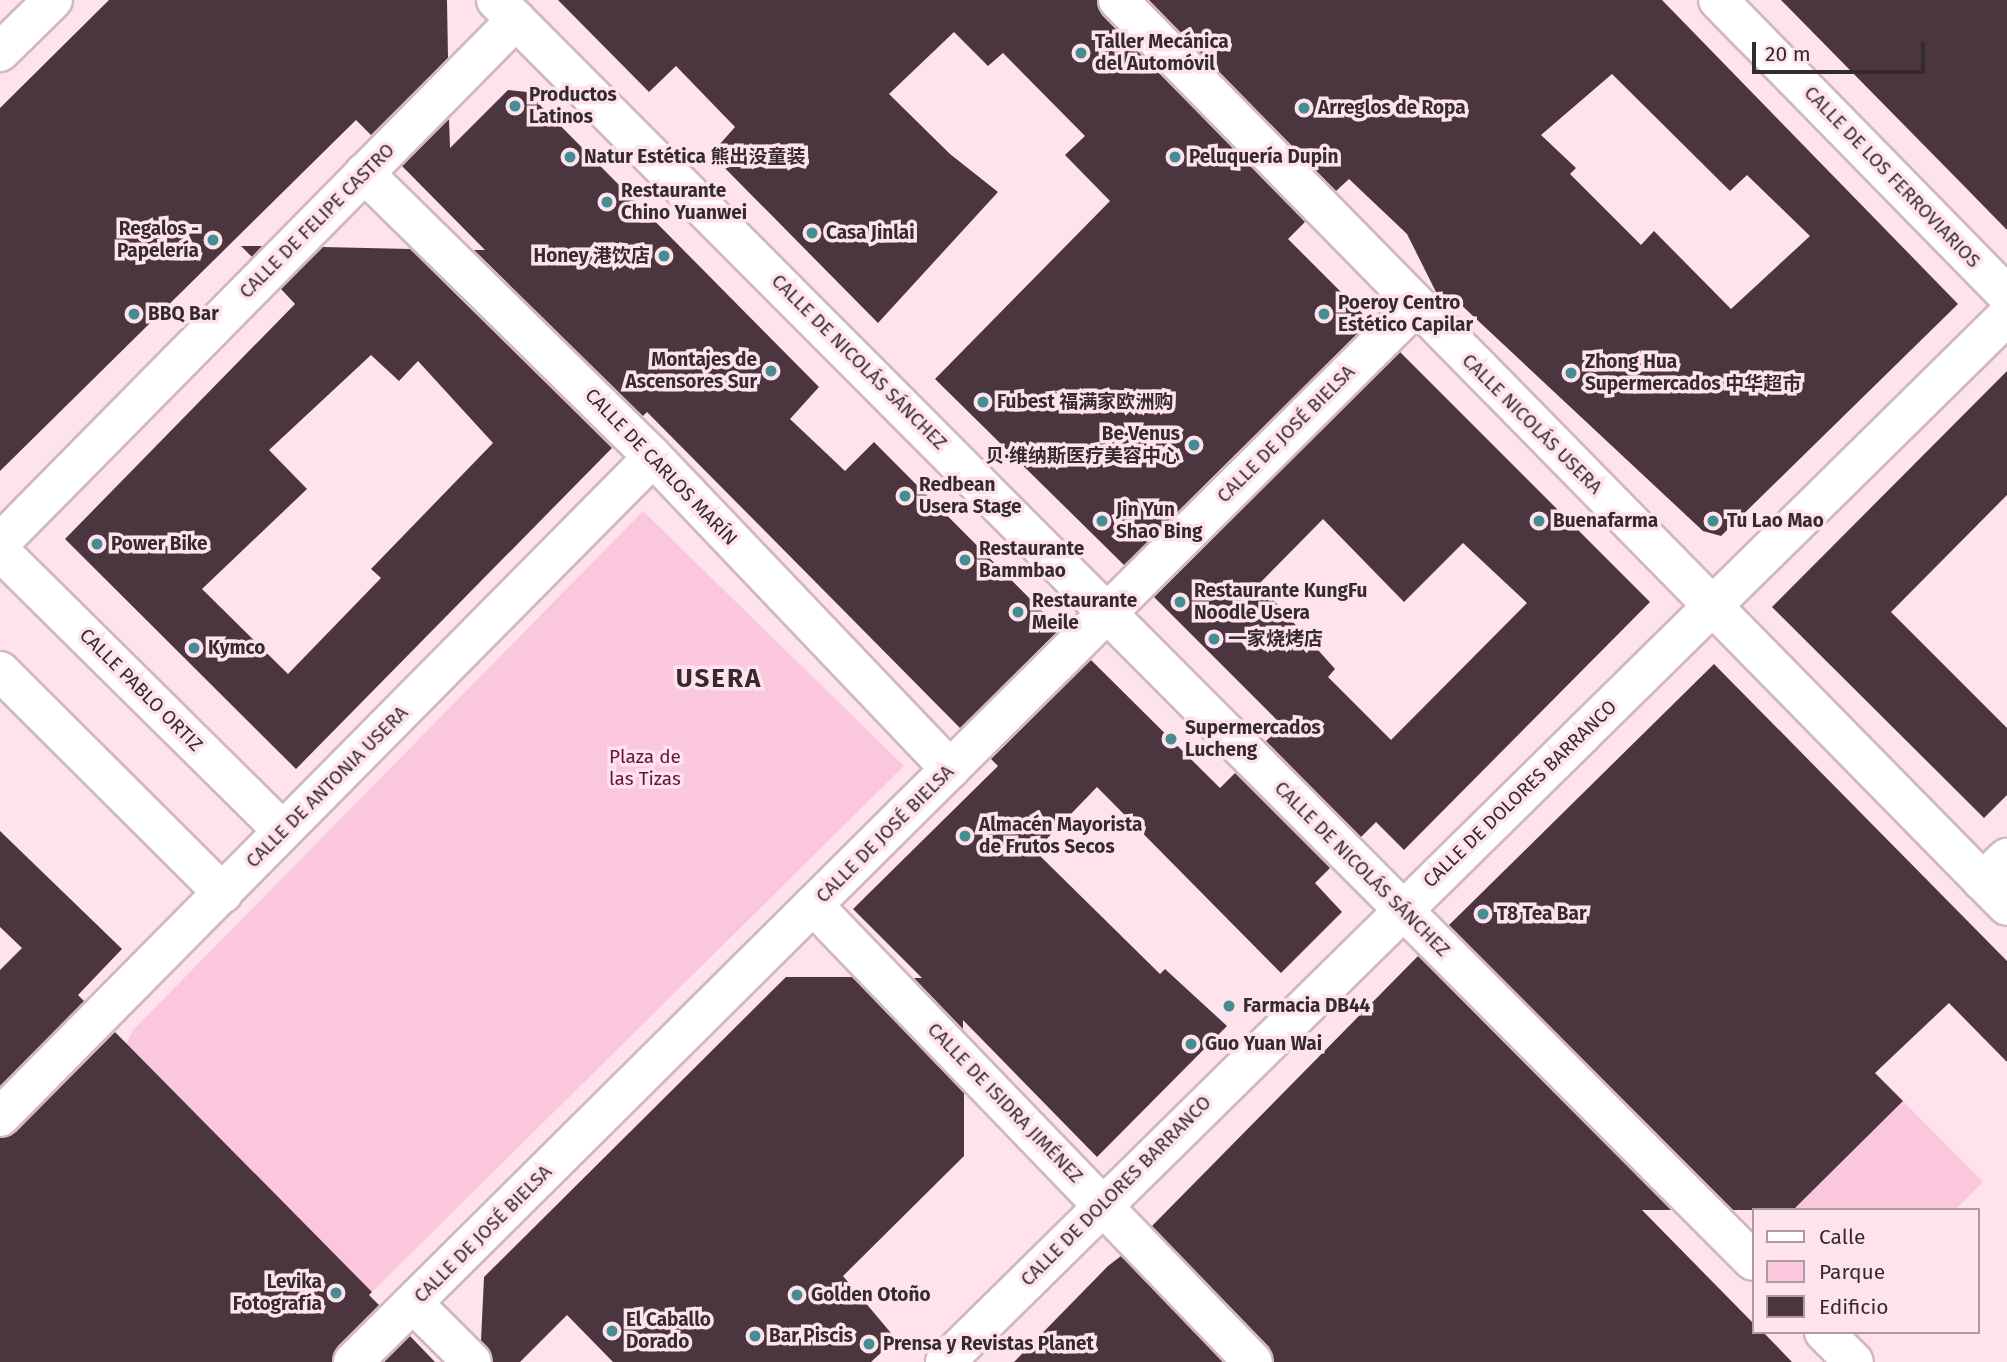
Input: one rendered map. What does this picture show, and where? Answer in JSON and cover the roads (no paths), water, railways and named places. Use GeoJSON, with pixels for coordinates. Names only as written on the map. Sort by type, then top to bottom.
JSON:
{"type":"FeatureCollection","features":[{"type":"Feature","properties":{"kind":"street"},"geometry":{"type":"LineString","coordinates":[[0,52],[53,0]]}},
{"type":"Feature","properties":{"kind":"street","name":"CALLE NICOLÁS USERA"},"geometry":{"type":"LineString","coordinates":[[1118,0],[1712,608],[1999,882]]}},
{"type":"Feature","properties":{"kind":"street","name":"CALLE DE LOS FERROVIARIOS"},"geometry":{"type":"LineString","coordinates":[[1718,0],[2007,295]]}},
{"type":"Feature","properties":{"kind":"street","name":"CALLE DE FELIPE CASTRO"},"geometry":{"type":"LineString","coordinates":[[0,542],[364,173],[506,10]]}},
{"type":"Feature","properties":{"kind":"street","name":"CALLE DE NICOLÁS SÁNCHEZ"},"geometry":{"type":"LineString","coordinates":[[506,10],[1108,610],[1401,909],[1752,1260]]}},
{"type":"Feature","properties":{"kind":"street","name":"CALLE DE CARLOS MARÍN"},"geometry":{"type":"LineString","coordinates":[[364,173],[653,457],[950,769]]}},
{"type":"Feature","properties":{"kind":"street","name":"CALLE DE JOSÉ BIELSA"},"geometry":{"type":"LineString","coordinates":[[354,1362],[1416,306]]}},
{"type":"Feature","properties":{"kind":"street","name":"CALLE DE DOLORES BARRANCO"},"geometry":{"type":"LineString","coordinates":[[945,1362],[1401,909],[1712,608],[2007,316]]}},
{"type":"Feature","properties":{"kind":"street","name":"CALLE DE ANTONIA USERA"},"geometry":{"type":"LineString","coordinates":[[0,1117],[653,457]]}},
{"type":"Feature","properties":{"kind":"street","name":"CALLE PABLO ORTIZ"},"geometry":{"type":"LineString","coordinates":[[0,551],[282,830]]}},
{"type":"Feature","properties":{"kind":"street"},"geometry":{"type":"LineString","coordinates":[[0,671],[222,893]]}},
{"type":"Feature","properties":{"kind":"street","name":"CALLE DE ISIDRA JIMÉNEZ"},"geometry":{"type":"LineString","coordinates":[[813,905],[1253,1362]]}},
{"type":"Feature","properties":{"kind":"street"},"geometry":{"type":"LineString","coordinates":[[413,1303],[472,1362]]}},
{"type":"Feature","properties":{"kind":"street"},"geometry":{"type":"LineString","coordinates":[[1826,1334],[1854,1362]]}},
{"type":"Feature","properties":{"kind":"place","name":"Taller Mecánica del Automóvil"},"geometry":{"type":"Point","coordinates":[1081,53]}},
{"type":"Feature","properties":{"kind":"place","name":"Productos Latinos"},"geometry":{"type":"Point","coordinates":[515,106]}},
{"type":"Feature","properties":{"kind":"place","name":"Arreglos de Ropa"},"geometry":{"type":"Point","coordinates":[1304,108]}},
{"type":"Feature","properties":{"kind":"place","name":"Natur Estética 熊出没童装"},"geometry":{"type":"Point","coordinates":[570,157]}},
{"type":"Feature","properties":{"kind":"place","name":"Peluquería Dupin"},"geometry":{"type":"Point","coordinates":[1175,157]}},
{"type":"Feature","properties":{"kind":"place","name":"Restaurante Chino Yuanwei"},"geometry":{"type":"Point","coordinates":[607,202]}},
{"type":"Feature","properties":{"kind":"place","name":"Casa Jinlai"},"geometry":{"type":"Point","coordinates":[812,233]}},
{"type":"Feature","properties":{"kind":"place","name":"Regalos - Papelería"},"geometry":{"type":"Point","coordinates":[213,240]}},
{"type":"Feature","properties":{"kind":"place","name":"Honey 港饮店"},"geometry":{"type":"Point","coordinates":[664,256]}},
{"type":"Feature","properties":{"kind":"place","name":"BBQ Bar"},"geometry":{"type":"Point","coordinates":[134,314]}},
{"type":"Feature","properties":{"kind":"place","name":"Poeroy Centro Estético Capilar"},"geometry":{"type":"Point","coordinates":[1324,314]}},
{"type":"Feature","properties":{"kind":"place","name":"Montajes de Ascensores Sur"},"geometry":{"type":"Point","coordinates":[771,371]}},
{"type":"Feature","properties":{"kind":"place","name":"Zhong Hua Supermercados 中华超市"},"geometry":{"type":"Point","coordinates":[1571,373]}},
{"type":"Feature","properties":{"kind":"place","name":"Fubest 福满家欧洲购"},"geometry":{"type":"Point","coordinates":[983,402]}},
{"type":"Feature","properties":{"kind":"place","name":"Be·Venus 贝·维纳斯医疗美容中心"},"geometry":{"type":"Point","coordinates":[1194,445]}},
{"type":"Feature","properties":{"kind":"place","name":"Redbean Usera Stage"},"geometry":{"type":"Point","coordinates":[905,496]}},
{"type":"Feature","properties":{"kind":"place","name":"Jin Yun Shao Bing"},"geometry":{"type":"Point","coordinates":[1102,521]}},
{"type":"Feature","properties":{"kind":"place","name":"Buenafarma"},"geometry":{"type":"Point","coordinates":[1539,521]}},
{"type":"Feature","properties":{"kind":"place","name":"Tu Lao Mao"},"geometry":{"type":"Point","coordinates":[1713,521]}},
{"type":"Feature","properties":{"kind":"place","name":"Power Bike"},"geometry":{"type":"Point","coordinates":[97,544]}},
{"type":"Feature","properties":{"kind":"place","name":"Restaurante Bammbao"},"geometry":{"type":"Point","coordinates":[965,560]}},
{"type":"Feature","properties":{"kind":"place","name":"Restaurante KungFu Noodle Usera"},"geometry":{"type":"Point","coordinates":[1180,602]}},
{"type":"Feature","properties":{"kind":"place","name":"Restaurante Meile"},"geometry":{"type":"Point","coordinates":[1018,612]}},
{"type":"Feature","properties":{"kind":"place","name":"一家烧烤店"},"geometry":{"type":"Point","coordinates":[1214,639]}},
{"type":"Feature","properties":{"kind":"place","name":"Kymco"},"geometry":{"type":"Point","coordinates":[194,648]}},
{"type":"Feature","properties":{"kind":"place","name":"Supermercados Lucheng"},"geometry":{"type":"Point","coordinates":[1171,739]}},
{"type":"Feature","properties":{"kind":"place","name":"Almacén Mayorista de Frutos Secos"},"geometry":{"type":"Point","coordinates":[965,836]}},
{"type":"Feature","properties":{"kind":"place","name":"T8 Tea Bar"},"geometry":{"type":"Point","coordinates":[1483,914]}},
{"type":"Feature","properties":{"kind":"place","name":"Farmacia DB44"},"geometry":{"type":"Point","coordinates":[1229,1006]}},
{"type":"Feature","properties":{"kind":"place","name":"Guo Yuan Wai"},"geometry":{"type":"Point","coordinates":[1191,1044]}},
{"type":"Feature","properties":{"kind":"place","name":"Levika Fotografía"},"geometry":{"type":"Point","coordinates":[336,1293]}},
{"type":"Feature","properties":{"kind":"place","name":"Golden Otoño"},"geometry":{"type":"Point","coordinates":[797,1295]}},
{"type":"Feature","properties":{"kind":"place","name":"El Caballo Dorado"},"geometry":{"type":"Point","coordinates":[612,1331]}},
{"type":"Feature","properties":{"kind":"place","name":"Bar Piscis"},"geometry":{"type":"Point","coordinates":[755,1336]}},
{"type":"Feature","properties":{"kind":"place","name":"Prensa y Revistas Planet"},"geometry":{"type":"Point","coordinates":[869,1344]}},
{"type":"Feature","properties":{"kind":"district","name":"USERA"},"geometry":{"type":"Point","coordinates":[719,679]}},
{"type":"Feature","properties":{"kind":"park label","name":"Plaza de las Tizas"},"geometry":{"type":"Point","coordinates":[645,768]}}]}
